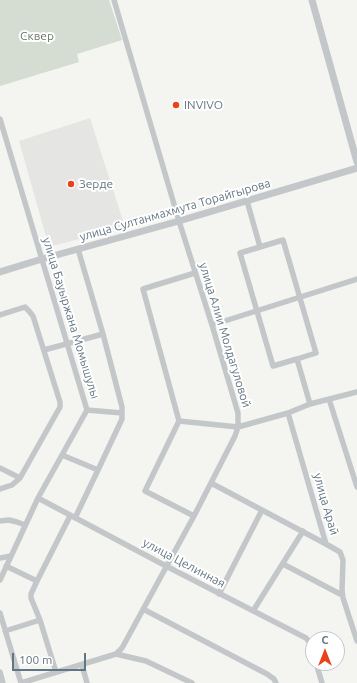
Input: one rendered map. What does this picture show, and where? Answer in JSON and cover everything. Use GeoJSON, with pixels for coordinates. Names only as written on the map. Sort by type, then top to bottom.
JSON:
{"type":"FeatureCollection","features":[{"type":"Feature","properties":{"kind":"street","name":"улица Алии Молдагуловой"},"geometry":{"type":"LineString","coordinates":[[114,0],[179,221],[238,413],[238,427],[211,483],[122,648],[116,654]]}},
{"type":"Feature","properties":{"kind":"street"},"geometry":{"type":"LineString","coordinates":[[312,0],[357,162]]}},
{"type":"Feature","properties":{"kind":"street","name":"улица Бауыржана Момышулы"},"geometry":{"type":"LineString","coordinates":[[0,119],[87,410],[38,498],[0,580]]}},
{"type":"Feature","properties":{"kind":"street","name":"улица Султанмахмута Торайгырова"},"geometry":{"type":"LineString","coordinates":[[0,272],[357,168]]}},
{"type":"Feature","properties":{"kind":"street"},"geometry":{"type":"LineString","coordinates":[[247,201],[260,247]]}},
{"type":"Feature","properties":{"kind":"street"},"geometry":{"type":"LineString","coordinates":[[283,240],[299,298],[316,353],[273,366],[240,253],[283,240]]}},
{"type":"Feature","properties":{"kind":"street"},"geometry":{"type":"LineString","coordinates":[[56,672],[31,594],[98,470],[122,419],[122,407],[103,334],[78,249]]}},
{"type":"Feature","properties":{"kind":"street"},"geometry":{"type":"LineString","coordinates":[[194,516],[145,491],[179,422],[143,289],[195,273]]}},
{"type":"Feature","properties":{"kind":"street"},"geometry":{"type":"LineString","coordinates":[[212,325],[357,279]]}},
{"type":"Feature","properties":{"kind":"street"},"geometry":{"type":"LineString","coordinates":[[0,315],[25,308],[33,316],[60,402],[60,407],[20,478],[12,485],[0,489]]}},
{"type":"Feature","properties":{"kind":"street"},"geometry":{"type":"LineString","coordinates":[[44,350],[103,334]]}},
{"type":"Feature","properties":{"kind":"street"},"geometry":{"type":"LineString","coordinates":[[297,359],[310,404]]}},
{"type":"Feature","properties":{"kind":"street"},"geometry":{"type":"LineString","coordinates":[[179,422],[238,427],[288,413],[310,404],[357,392]]}},
{"type":"Feature","properties":{"kind":"street"},"geometry":{"type":"LineString","coordinates":[[329,399],[357,487]]}},
{"type":"Feature","properties":{"kind":"street"},"geometry":{"type":"LineString","coordinates":[[87,410],[122,412]]}},
{"type":"Feature","properties":{"kind":"street","name":"улица Арай"},"geometry":{"type":"LineString","coordinates":[[288,413],[326,544],[340,552],[343,560],[342,594],[357,641]]}},
{"type":"Feature","properties":{"kind":"street"},"geometry":{"type":"LineString","coordinates":[[62,455],[98,470]]}},
{"type":"Feature","properties":{"kind":"street"},"geometry":{"type":"LineString","coordinates":[[0,468],[20,478]]}},
{"type":"Feature","properties":{"kind":"street"},"geometry":{"type":"LineString","coordinates":[[211,483],[326,544]]}},
{"type":"Feature","properties":{"kind":"street","name":"улица Целинная"},"geometry":{"type":"LineString","coordinates":[[38,498],[219,594],[305,637]]}},
{"type":"Feature","properties":{"kind":"street"},"geometry":{"type":"LineString","coordinates":[[219,594],[262,510]]}},
{"type":"Feature","properties":{"kind":"street"},"geometry":{"type":"LineString","coordinates":[[0,521],[10,520],[25,525]]}},
{"type":"Feature","properties":{"kind":"street"},"geometry":{"type":"LineString","coordinates":[[253,611],[303,532]]}},
{"type":"Feature","properties":{"kind":"street"},"geometry":{"type":"LineString","coordinates":[[0,558],[11,556]]}},
{"type":"Feature","properties":{"kind":"street"},"geometry":{"type":"LineString","coordinates":[[283,564],[342,594]]}},
{"type":"Feature","properties":{"kind":"street"},"geometry":{"type":"LineString","coordinates":[[6,566],[37,581]]}},
{"type":"Feature","properties":{"kind":"street"},"geometry":{"type":"LineString","coordinates":[[143,609],[267,674],[274,679],[276,683]]}},
{"type":"Feature","properties":{"kind":"street"},"geometry":{"type":"LineString","coordinates":[[0,613],[21,683],[116,654],[146,661],[192,683]]}},
{"type":"Feature","properties":{"kind":"street"},"geometry":{"type":"LineString","coordinates":[[6,631],[40,620]]}},
{"type":"Feature","properties":{"kind":"street"},"geometry":{"type":"LineString","coordinates":[[82,665],[87,683]]}},
{"type":"Feature","properties":{"kind":"street"},"geometry":{"type":"LineString","coordinates":[[318,671],[322,683]]}},
{"type":"Feature","properties":{"kind":"street"},"geometry":{"type":"LineString","coordinates":[[0,672],[4,683]]}},
{"type":"Feature","properties":{"kind":"shaded area","name":"Зерде"},"geometry":{"type":"Polygon","coordinates":[[[90,118],[125,227],[49,247],[19,141],[90,118]]]}},
{"type":"Feature","properties":{"kind":"green space","name":"Сквер"},"geometry":{"type":"Polygon","coordinates":[[[0,0],[109,0],[122,40],[77,54],[79,62],[0,86],[0,0]]]}},
{"type":"Feature","properties":{"kind":"place","name":"INVIVO"},"geometry":{"type":"Point","coordinates":[176,105]}},
{"type":"Feature","properties":{"kind":"place","name":"Зерде"},"geometry":{"type":"Point","coordinates":[71,184]}}]}
